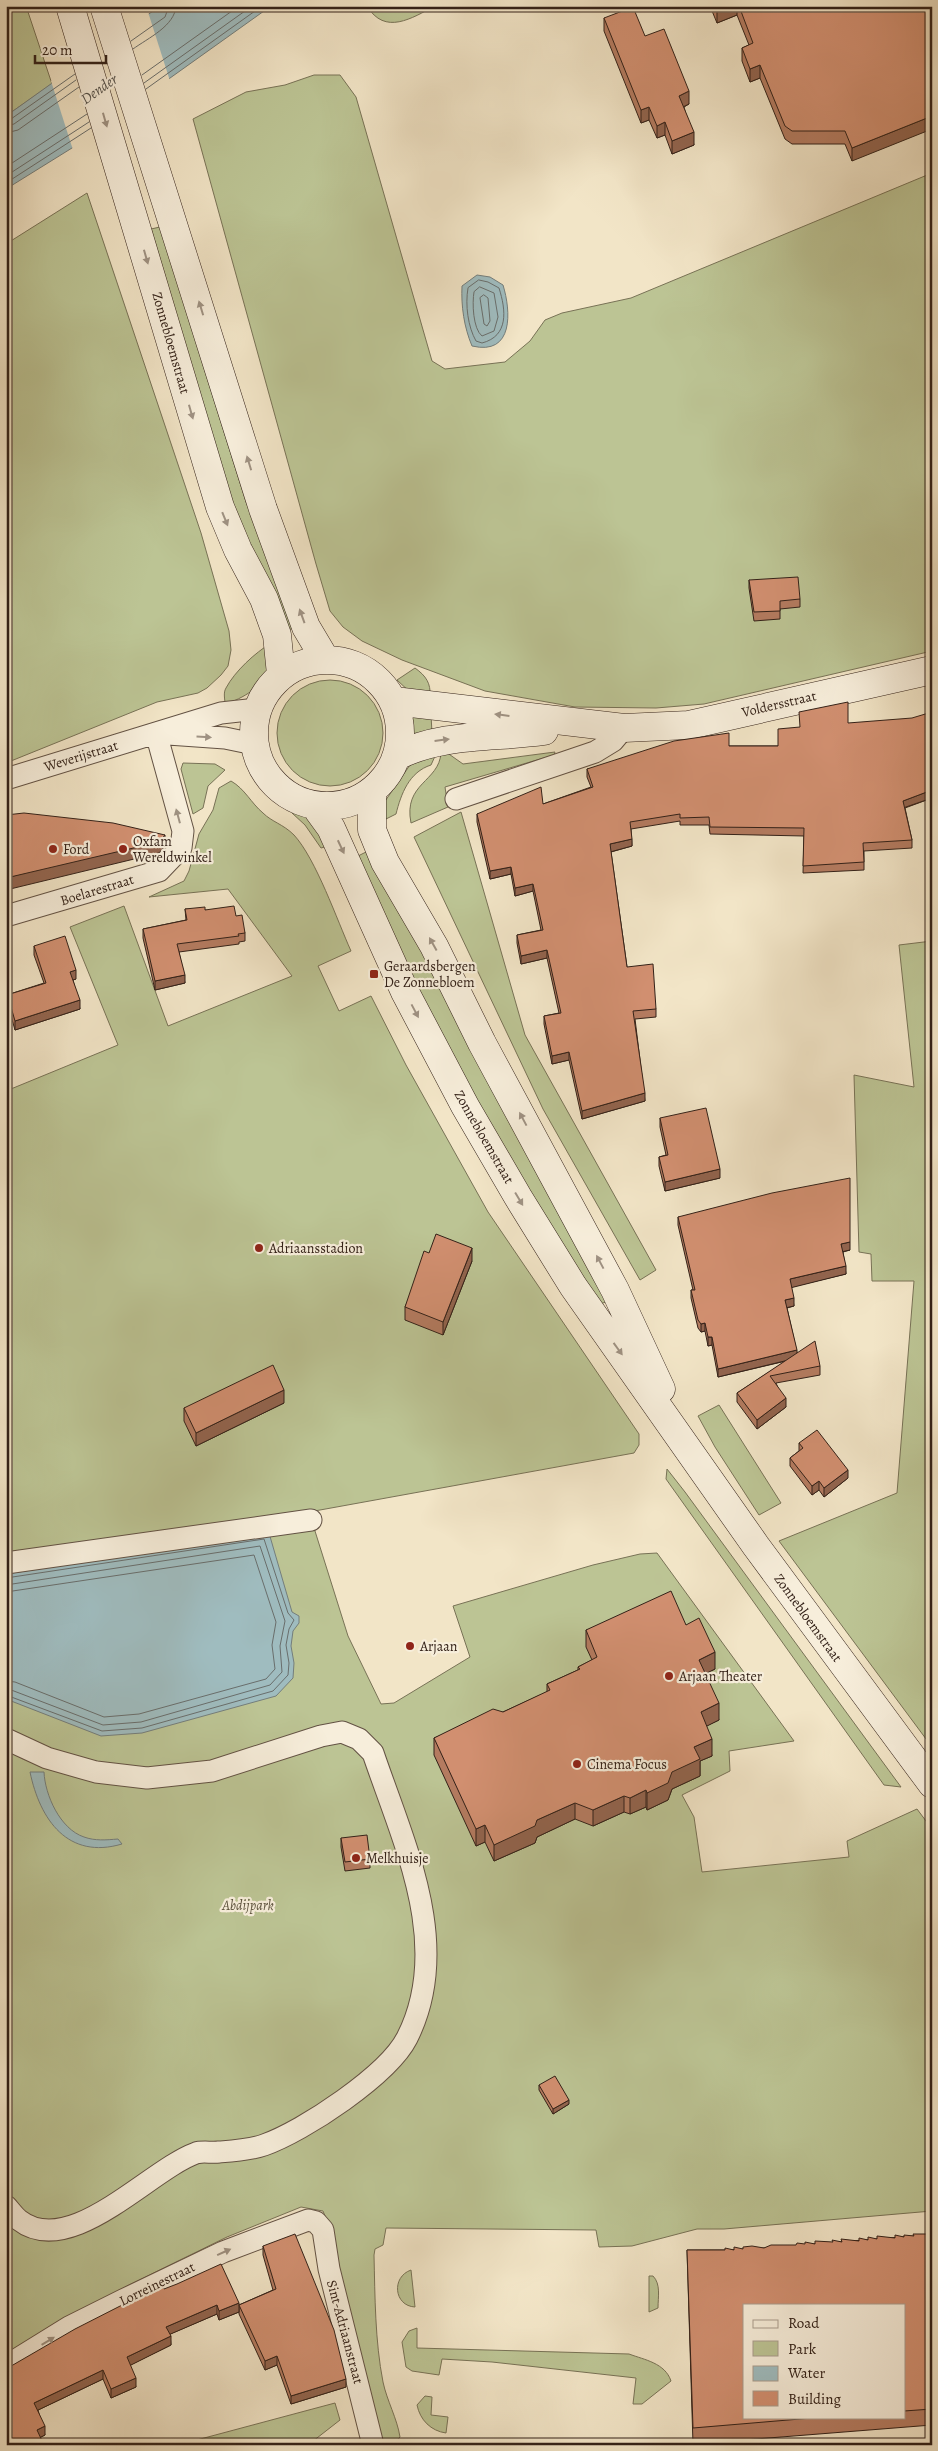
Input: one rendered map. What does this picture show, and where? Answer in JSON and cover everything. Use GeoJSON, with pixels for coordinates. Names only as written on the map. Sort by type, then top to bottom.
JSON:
{"type":"FeatureCollection","features":[{"type":"Feature","properties":{"kind":"main road","name":"Zonnebloemstraat"},"geometry":{"type":"LineString","coordinates":[[70,6],[220,507],[238,550],[264,599],[277,635],[281,674]]}},
{"type":"Feature","properties":{"kind":"main road"},"geometry":{"type":"LineString","coordinates":[[104,6],[164,191],[263,510],[306,627],[325,659]]}},
{"type":"Feature","properties":{"kind":"main road"},"geometry":{"type":"LineString","coordinates":[[325,659],[347,662],[367,671],[382,684],[394,701],[399,719],[400,736],[397,756],[390,770],[372,791],[354,802],[339,806],[315,806],[283,792],[266,775],[258,761],[254,744],[253,725],[262,696],[281,674],[306,662],[325,659]]}},
{"type":"Feature","properties":{"kind":"main road","name":"Voldersstraat"},"geometry":{"type":"LineString","coordinates":[[394,701],[585,725],[624,728],[689,725],[932,670]]}},
{"type":"Feature","properties":{"kind":"main road","name":"Voldersstraat"},"geometry":{"type":"LineString","coordinates":[[397,756],[415,747],[436,741],[523,734],[585,725]]}},
{"type":"Feature","properties":{"kind":"main road","name":"Zonnebloemstraat"},"geometry":{"type":"LineString","coordinates":[[372,791],[372,830],[385,862],[434,946],[482,1043],[617,1294],[689,1448]]}},
{"type":"Feature","properties":{"kind":"main road","name":"Zonnebloemstraat"},"geometry":{"type":"LineString","coordinates":[[315,806],[331,828],[405,992],[465,1106],[518,1197],[585,1304],[689,1448],[756,1546],[932,1784]]}},
{"type":"Feature","properties":{"kind":"main road"},"geometry":{"type":"LineString","coordinates":[[585,1304],[597,1316],[603,1318],[609,1316],[617,1309],[617,1294]]}},
{"type":"Feature","properties":{"kind":"street","name":"Weverijstraat"},"geometry":{"type":"LineString","coordinates":[[6,779],[221,713],[257,709]]}},
{"type":"Feature","properties":{"kind":"street"},"geometry":{"type":"LineString","coordinates":[[456,799],[595,752],[613,741],[624,728]]}},
{"type":"Feature","properties":{"kind":"street","name":"Weverijstraat"},"geometry":{"type":"LineString","coordinates":[[156,733],[225,738],[254,744]]}},
{"type":"Feature","properties":{"kind":"street","name":"Boelarestraat"},"geometry":{"type":"LineString","coordinates":[[6,916],[159,871],[181,848],[182,831],[156,733]]}},
{"type":"Feature","properties":{"kind":"street"},"geometry":{"type":"LineString","coordinates":[[6,1563],[311,1520]]}},
{"type":"Feature","properties":{"kind":"street"},"geometry":{"type":"LineString","coordinates":[[6,1739],[47,1758],[96,1772],[147,1778],[212,1771],[321,1736],[342,1732],[359,1739],[373,1753],[420,1894],[427,1960],[424,1986],[407,2039],[390,2062],[369,2081],[298,2128],[264,2145],[225,2152],[197,2152],[123,2197],[98,2215],[73,2228],[35,2228],[19,2220],[6,2206]]}},
{"type":"Feature","properties":{"kind":"street","name":"Lorreinestraat"},"geometry":{"type":"LineString","coordinates":[[6,2366],[69,2327],[223,2252],[300,2221],[316,2222]]}},
{"type":"Feature","properties":{"kind":"street","name":"Sint-Adriaanstraat"},"geometry":{"type":"LineString","coordinates":[[316,2222],[323,2230],[329,2269],[373,2445]]}},
{"type":"Feature","properties":{"kind":"green space"},"geometry":{"type":"Polygon","coordinates":[[[6,6],[26,6],[52,84],[6,116],[6,6]]]}},
{"type":"Feature","properties":{"kind":"green space"},"geometry":{"type":"Polygon","coordinates":[[[367,6],[435,6],[408,19],[390,22],[374,15],[367,6]]]}},
{"type":"Feature","properties":{"kind":"green space"},"geometry":{"type":"Polygon","coordinates":[[[314,75],[340,75],[356,97],[432,361],[445,369],[505,362],[530,341],[545,320],[562,313],[631,298],[932,173],[932,651],[704,704],[656,708],[575,707],[485,691],[402,660],[362,641],[343,627],[330,611],[316,564],[193,119],[246,92],[285,85],[314,75]]]}},
{"type":"Feature","properties":{"kind":"green space"},"geometry":{"type":"Polygon","coordinates":[[[87,193],[201,533],[229,631],[231,650],[228,666],[207,688],[198,693],[157,702],[6,763],[6,244],[87,193]]]}},
{"type":"Feature","properties":{"kind":"green space"},"geometry":{"type":"Polygon","coordinates":[[[160,227],[246,502],[297,627],[284,631],[246,549],[151,229],[160,227]]]}},
{"type":"Feature","properties":{"kind":"green space"},"geometry":{"type":"Polygon","coordinates":[[[271,643],[269,667],[263,680],[252,691],[225,704],[225,690],[235,675],[252,657],[271,643]]]}},
{"type":"Feature","properties":{"kind":"green space"},"geometry":{"type":"Polygon","coordinates":[[[415,668],[427,680],[430,688],[430,697],[412,694],[397,680],[415,668]]]}},
{"type":"Feature","properties":{"kind":"green space"},"geometry":{"type":"Polygon","coordinates":[[[330,680],[350,684],[367,696],[379,713],[383,733],[379,753],[367,770],[350,782],[330,786],[310,782],[293,770],[281,753],[277,733],[281,713],[293,696],[310,684],[330,680]]]}},
{"type":"Feature","properties":{"kind":"green space"},"geometry":{"type":"Polygon","coordinates":[[[411,712],[431,715],[432,733],[413,741],[411,712]]]}},
{"type":"Feature","properties":{"kind":"green space"},"geometry":{"type":"Polygon","coordinates":[[[446,752],[463,764],[555,752],[554,755],[445,787],[448,807],[411,823],[410,810],[412,799],[416,791],[434,771],[439,763],[441,753],[446,752]]]}},
{"type":"Feature","properties":{"kind":"green space"},"geometry":{"type":"Polygon","coordinates":[[[436,754],[431,765],[417,773],[407,785],[400,799],[396,814],[380,822],[381,807],[410,765],[436,754]]]}},
{"type":"Feature","properties":{"kind":"green space"},"geometry":{"type":"Polygon","coordinates":[[[183,763],[215,764],[225,770],[208,786],[203,808],[193,814],[181,769],[183,763]]]}},
{"type":"Feature","properties":{"kind":"green space","name":"Abdijpark"},"geometry":{"type":"Polygon","coordinates":[[[231,781],[266,816],[294,835],[310,859],[326,890],[351,951],[318,966],[339,1011],[371,996],[406,1065],[488,1212],[639,1434],[639,1445],[634,1453],[309,1512],[348,1636],[381,1704],[394,1703],[470,1657],[453,1606],[593,1565],[640,1554],[657,1553],[794,1741],[729,1751],[730,1771],[682,1795],[694,1817],[702,1872],[849,1857],[847,1841],[917,1809],[932,1829],[932,2211],[724,2229],[697,2229],[632,2246],[599,2247],[596,2230],[386,2228],[383,2245],[375,2249],[374,2255],[375,2303],[378,2351],[383,2382],[400,2437],[395,2443],[384,2443],[379,2440],[330,2228],[323,2211],[301,2207],[227,2237],[129,2285],[12,2353],[6,2346],[6,1091],[118,1045],[70,927],[124,906],[168,1026],[292,976],[228,889],[149,897],[184,881],[189,871],[199,834],[213,810],[219,788],[231,781]]]}},
{"type":"Feature","properties":{"kind":"green space"},"geometry":{"type":"Polygon","coordinates":[[[294,809],[316,820],[332,845],[321,848],[305,825],[292,813],[294,809]]]}},
{"type":"Feature","properties":{"kind":"green space"},"geometry":{"type":"Polygon","coordinates":[[[461,812],[525,1035],[656,1270],[640,1280],[543,1109],[414,837],[461,812]]]}},
{"type":"Feature","properties":{"kind":"green space"},"geometry":{"type":"Polygon","coordinates":[[[370,850],[606,1302],[600,1304],[593,1301],[418,1005],[356,857],[370,850]]]}},
{"type":"Feature","properties":{"kind":"green space"},"geometry":{"type":"Polygon","coordinates":[[[932,941],[932,1747],[779,1541],[897,1493],[914,1281],[872,1281],[871,1254],[859,1252],[854,1075],[914,1087],[899,945],[932,941]]]}},
{"type":"Feature","properties":{"kind":"green space"},"geometry":{"type":"Polygon","coordinates":[[[719,1405],[781,1503],[759,1515],[715,1447],[698,1416],[719,1405]]]}},
{"type":"Feature","properties":{"kind":"green space"},"geometry":{"type":"Polygon","coordinates":[[[667,1469],[901,1787],[884,1785],[666,1479],[667,1469]]]}},
{"type":"Feature","properties":{"kind":"green space"},"geometry":{"type":"Polygon","coordinates":[[[411,2270],[415,2307],[403,2302],[399,2297],[398,2291],[400,2279],[411,2270]]]}},
{"type":"Feature","properties":{"kind":"green space"},"geometry":{"type":"Polygon","coordinates":[[[649,2276],[653,2276],[656,2279],[659,2295],[658,2308],[649,2312],[649,2276]]]}},
{"type":"Feature","properties":{"kind":"green space"},"geometry":{"type":"Polygon","coordinates":[[[417,2328],[417,2348],[629,2354],[659,2366],[671,2381],[642,2404],[633,2404],[636,2378],[492,2362],[442,2359],[439,2375],[412,2371],[406,2367],[402,2342],[409,2331],[417,2328]]]}},
{"type":"Feature","properties":{"kind":"green space"},"geometry":{"type":"Polygon","coordinates":[[[425,2396],[432,2397],[431,2415],[448,2417],[446,2433],[436,2430],[427,2424],[418,2410],[417,2405],[425,2396]]]}},
{"type":"Feature","properties":{"kind":"green space"},"geometry":{"type":"Polygon","coordinates":[[[335,2403],[340,2420],[308,2445],[178,2445],[335,2403]]]}},
{"type":"Feature","properties":{"kind":"water","name":"Dender"},"geometry":{"type":"Polygon","coordinates":[[[160,6],[271,6],[72,148],[6,189],[6,116],[160,6]]]}},
{"type":"Feature","properties":{"kind":"water"},"geometry":{"type":"Polygon","coordinates":[[[477,275],[490,277],[503,285],[506,295],[508,318],[506,329],[502,338],[496,344],[486,347],[472,346],[465,324],[462,301],[462,286],[477,275]]]}},
{"type":"Feature","properties":{"kind":"water"},"geometry":{"type":"Polygon","coordinates":[[[269,1533],[292,1612],[299,1616],[299,1623],[293,1631],[291,1646],[294,1663],[293,1678],[276,1696],[142,1733],[101,1736],[6,1699],[6,1574],[269,1533]]]}},
{"type":"Feature","properties":{"kind":"water"},"geometry":{"type":"Polygon","coordinates":[[[30,1772],[44,1772],[47,1791],[55,1810],[75,1833],[92,1839],[118,1839],[122,1844],[103,1847],[86,1846],[72,1841],[59,1832],[41,1806],[30,1772]]]}},
{"type":"Feature","properties":{"kind":"pier","name":"Dender"},"geometry":{"type":"Polygon","coordinates":[[[148,12],[170,81],[73,150],[51,81],[148,12]]]}},
{"type":"Feature","properties":{"kind":"building"},"geometry":{"type":"Polygon","coordinates":[[[715,6],[728,6],[717,10],[715,6]]]}},
{"type":"Feature","properties":{"kind":"building"},"geometry":{"type":"Polygon","coordinates":[[[739,6],[932,6],[932,116],[852,148],[845,131],[792,131],[785,126],[760,65],[750,69],[742,48],[753,43],[739,6]]]}},
{"type":"Feature","properties":{"kind":"building"},"geometry":{"type":"Polygon","coordinates":[[[633,7],[645,36],[664,29],[689,91],[679,96],[694,132],[672,141],[665,122],[657,126],[649,107],[641,110],[604,18],[633,7]]]}},
{"type":"Feature","properties":{"kind":"building"},"geometry":{"type":"Polygon","coordinates":[[[798,577],[800,599],[780,601],[780,611],[754,612],[749,580],[798,577]]]}},
{"type":"Feature","properties":{"kind":"building"},"geometry":{"type":"Polygon","coordinates":[[[848,702],[848,723],[912,718],[932,712],[932,762],[930,762],[932,766],[932,790],[903,801],[912,840],[863,843],[864,862],[803,866],[804,828],[710,827],[709,817],[680,818],[680,814],[630,822],[632,839],[610,844],[627,967],[653,964],[656,1009],[633,1011],[645,1093],[582,1111],[569,1052],[552,1056],[544,1016],[561,1013],[547,950],[521,956],[517,935],[543,930],[533,884],[515,888],[511,867],[490,871],[477,814],[541,787],[543,804],[593,787],[587,769],[674,741],[729,733],[729,746],[778,746],[778,729],[800,727],[799,712],[848,702]]]}},
{"type":"Feature","properties":{"kind":"building","name":"Ford"},"geometry":{"type":"Polygon","coordinates":[[[24,813],[113,823],[165,835],[159,842],[6,878],[6,815],[24,813]]]}},
{"type":"Feature","properties":{"kind":"building"},"geometry":{"type":"Polygon","coordinates":[[[234,906],[236,916],[242,915],[245,933],[238,934],[239,936],[177,944],[185,975],[155,981],[143,929],[187,920],[185,909],[205,907],[205,910],[234,906]]]}},
{"type":"Feature","properties":{"kind":"building"},"geometry":{"type":"Polygon","coordinates":[[[65,936],[76,970],[70,972],[80,1000],[15,1021],[11,1007],[6,1009],[6,983],[10,994],[46,983],[34,946],[65,936]]]}},
{"type":"Feature","properties":{"kind":"building"},"geometry":{"type":"Polygon","coordinates":[[[706,1108],[720,1169],[665,1182],[659,1157],[668,1155],[660,1118],[706,1108]]]}},
{"type":"Feature","properties":{"kind":"building"},"geometry":{"type":"Polygon","coordinates":[[[850,1178],[850,1242],[841,1244],[846,1266],[790,1279],[794,1298],[785,1300],[797,1350],[718,1369],[712,1337],[708,1337],[705,1323],[701,1324],[698,1320],[691,1290],[695,1290],[678,1217],[772,1193],[850,1178]]]}},
{"type":"Feature","properties":{"kind":"building"},"geometry":{"type":"Polygon","coordinates":[[[436,1234],[472,1248],[443,1322],[405,1307],[424,1251],[429,1253],[436,1234]]]}},
{"type":"Feature","properties":{"kind":"building"},"geometry":{"type":"Polygon","coordinates":[[[815,1341],[820,1366],[770,1376],[786,1398],[757,1420],[737,1393],[815,1341]]]}},
{"type":"Feature","properties":{"kind":"building"},"geometry":{"type":"Polygon","coordinates":[[[273,1365],[284,1390],[196,1433],[184,1408],[273,1365]]]}},
{"type":"Feature","properties":{"kind":"building"},"geometry":{"type":"Polygon","coordinates":[[[817,1430],[848,1470],[824,1488],[819,1481],[812,1486],[790,1458],[803,1448],[799,1443],[817,1430]]]}},
{"type":"Feature","properties":{"kind":"building"},"geometry":{"type":"Polygon","coordinates":[[[671,1591],[686,1625],[699,1618],[715,1652],[699,1660],[719,1703],[701,1712],[712,1739],[694,1747],[700,1759],[672,1772],[668,1783],[647,1793],[646,1790],[630,1798],[624,1796],[593,1810],[575,1803],[537,1820],[535,1826],[494,1845],[485,1825],[476,1829],[434,1738],[493,1709],[503,1712],[550,1690],[547,1684],[580,1669],[578,1667],[597,1657],[586,1630],[671,1591]]]}},
{"type":"Feature","properties":{"kind":"building"},"geometry":{"type":"Polygon","coordinates":[[[367,1835],[370,1859],[345,1862],[341,1838],[367,1835]]]}},
{"type":"Feature","properties":{"kind":"building"},"geometry":{"type":"Polygon","coordinates":[[[555,2076],[569,2100],[553,2109],[539,2085],[555,2076]]]}},
{"type":"Feature","properties":{"kind":"building"},"geometry":{"type":"Polygon","coordinates":[[[295,2234],[334,2330],[346,2379],[291,2396],[277,2356],[265,2361],[239,2305],[276,2289],[263,2246],[295,2234]]]}},
{"type":"Feature","properties":{"kind":"building"},"geometry":{"type":"Polygon","coordinates":[[[913,2234],[932,2234],[932,2409],[906,2411],[906,2304],[743,2304],[743,2418],[812,2418],[693,2428],[687,2250],[725,2250],[725,2248],[734,2250],[734,2247],[743,2249],[743,2247],[752,2246],[764,2248],[771,2245],[805,2244],[805,2242],[815,2244],[815,2241],[833,2242],[832,2240],[842,2242],[841,2239],[859,2241],[859,2238],[868,2240],[868,2237],[877,2239],[877,2236],[895,2238],[895,2235],[904,2237],[904,2235],[914,2236],[913,2234]]]}},
{"type":"Feature","properties":{"kind":"building"},"geometry":{"type":"Polygon","coordinates":[[[221,2264],[239,2303],[219,2311],[217,2305],[166,2327],[171,2336],[127,2357],[136,2378],[111,2389],[103,2370],[34,2403],[45,2426],[37,2430],[44,2445],[6,2445],[6,2369],[75,2329],[128,2302],[163,2285],[164,2289],[221,2264]]]}},
{"type":"Feature","properties":{"kind":"place","name":"Ford"},"geometry":{"type":"Point","coordinates":[53,849]}},
{"type":"Feature","properties":{"kind":"place","name":"Oxfam Wereldwinkel"},"geometry":{"type":"Point","coordinates":[123,849]}},
{"type":"Feature","properties":{"kind":"place","name":"Geraardsbergen De Zonnebloem"},"geometry":{"type":"Point","coordinates":[374,974]}},
{"type":"Feature","properties":{"kind":"place","name":"Adriaansstadion"},"geometry":{"type":"Point","coordinates":[259,1248]}},
{"type":"Feature","properties":{"kind":"place","name":"Arjaan"},"geometry":{"type":"Point","coordinates":[410,1646]}},
{"type":"Feature","properties":{"kind":"place","name":"Arjaan Theater"},"geometry":{"type":"Point","coordinates":[669,1676]}},
{"type":"Feature","properties":{"kind":"place","name":"Cinema Focus"},"geometry":{"type":"Point","coordinates":[577,1764]}},
{"type":"Feature","properties":{"kind":"place","name":"Melkhuisje"},"geometry":{"type":"Point","coordinates":[356,1858]}}]}
